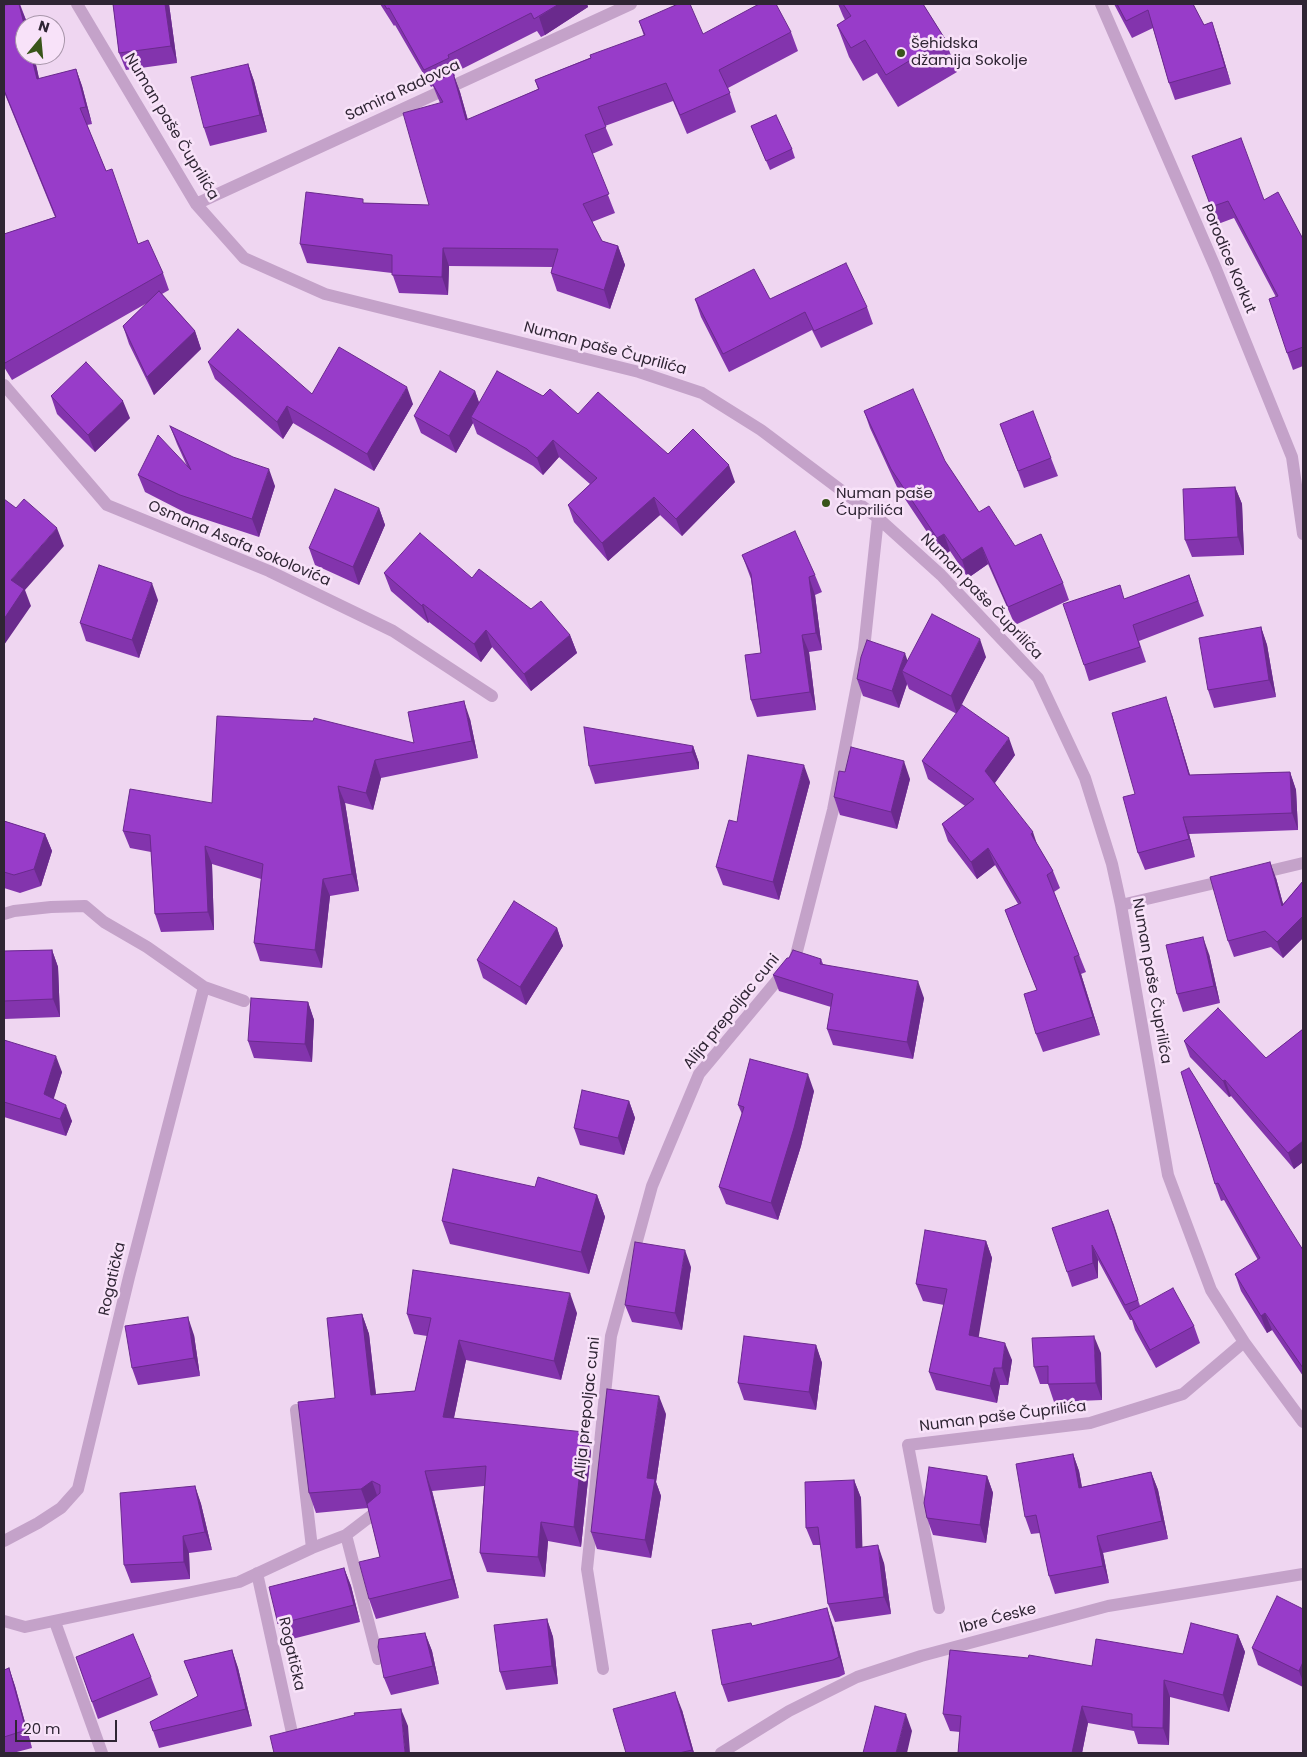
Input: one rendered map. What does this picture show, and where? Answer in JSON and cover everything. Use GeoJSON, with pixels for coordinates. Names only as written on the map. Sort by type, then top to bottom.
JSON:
{"type":"FeatureCollection","features":[{"type":"Feature","properties":{"kind":"street","name":"Numan paše Čuprilića"},"geometry":{"type":"LineString","coordinates":[[77,4],[196,204],[244,258],[325,294],[639,372],[702,393],[761,430],[878,518],[941,575],[1038,678],[1085,778],[1112,864],[1121,905],[1168,1175],[1211,1290],[1244,1342],[1303,1422]]}},
{"type":"Feature","properties":{"kind":"street","name":"Porodice Korkut"},"geometry":{"type":"LineString","coordinates":[[1100,4],[1216,269],[1292,457],[1303,534]]}},
{"type":"Feature","properties":{"kind":"street","name":"Samira Radovca"},"geometry":{"type":"LineString","coordinates":[[196,204],[625,5]]}},
{"type":"Feature","properties":{"kind":"street","name":"Osmana Asafa Sokolovića"},"geometry":{"type":"LineString","coordinates":[[4,385],[107,505],[269,571],[393,631],[492,696]]}},
{"type":"Feature","properties":{"kind":"street","name":"Alija prepoljac cuni"},"geometry":{"type":"LineString","coordinates":[[603,1669],[587,1569],[611,1336],[652,1186],[699,1074],[795,959],[833,810],[864,650],[878,518]]}},
{"type":"Feature","properties":{"kind":"street"},"geometry":{"type":"LineString","coordinates":[[1121,905],[1303,863]]}},
{"type":"Feature","properties":{"kind":"street"},"geometry":{"type":"LineString","coordinates":[[4,914],[51,907],[85,906],[104,922],[147,947],[204,987],[244,1001]]}},
{"type":"Feature","properties":{"kind":"street","name":"Rogatička"},"geometry":{"type":"LineString","coordinates":[[4,1541],[61,1508],[78,1489],[129,1277],[204,987]]}},
{"type":"Feature","properties":{"kind":"street","name":"Numan paše Čuprilića"},"geometry":{"type":"LineString","coordinates":[[939,1608],[908,1446],[1090,1423],[1183,1394],[1244,1342]]}},
{"type":"Feature","properties":{"kind":"street"},"geometry":{"type":"LineString","coordinates":[[296,1410],[312,1548]]}},
{"type":"Feature","properties":{"kind":"street"},"geometry":{"type":"LineString","coordinates":[[4,1621],[25,1627],[239,1582],[312,1548],[346,1536],[380,1510]]}},
{"type":"Feature","properties":{"kind":"street"},"geometry":{"type":"LineString","coordinates":[[346,1536],[378,1659]]}},
{"type":"Feature","properties":{"kind":"street","name":"Rogatička"},"geometry":{"type":"LineString","coordinates":[[256,1573],[294,1742]]}},
{"type":"Feature","properties":{"kind":"street","name":"Ibre Ćeske"},"geometry":{"type":"LineString","coordinates":[[721,1753],[789,1711],[857,1677],[920,1656],[1108,1606],[1303,1574]]}},
{"type":"Feature","properties":{"kind":"street"},"geometry":{"type":"LineString","coordinates":[[55,1622],[102,1753]]}},
{"type":"Feature","properties":{"kind":"building"},"geometry":{"type":"Polygon","coordinates":[[[19,4],[22,15],[15,15],[15,65],[34,65],[37,79],[76,69],[86,107],[80,108],[106,171],[112,169],[138,244],[148,240],[163,273],[5,363],[4,234],[56,217],[4,90],[4,5],[19,4]]]}},
{"type":"Feature","properties":{"kind":"building"},"geometry":{"type":"Polygon","coordinates":[[[113,4],[165,4],[171,46],[119,53],[113,4]]]}},
{"type":"Feature","properties":{"kind":"building"},"geometry":{"type":"Polygon","coordinates":[[[384,4],[559,4],[534,19],[531,13],[448,55],[449,58],[424,70],[389,8],[387,9],[384,4]]]}},
{"type":"Feature","properties":{"kind":"building"},"geometry":{"type":"Polygon","coordinates":[[[678,4],[690,4],[703,34],[759,4],[776,4],[791,32],[719,70],[730,93],[680,115],[666,83],[598,107],[606,127],[585,135],[609,194],[583,204],[602,241],[618,246],[604,290],[551,273],[558,249],[443,248],[442,277],[392,275],[392,255],[300,244],[306,192],[363,199],[363,203],[429,205],[403,113],[443,102],[432,83],[453,73],[466,120],[539,89],[535,80],[591,58],[590,55],[645,35],[639,21],[678,4]]]}},
{"type":"Feature","properties":{"kind":"building"},"geometry":{"type":"Polygon","coordinates":[[[843,4],[923,4],[945,39],[886,75],[865,40],[851,48],[837,25],[851,16],[843,4]]]}},
{"type":"Feature","properties":{"kind":"building"},"geometry":{"type":"Polygon","coordinates":[[[1117,4],[1193,4],[1204,25],[1212,22],[1225,67],[1169,83],[1148,10],[1126,21],[1117,4]]]}},
{"type":"Feature","properties":{"kind":"building"},"geometry":{"type":"Polygon","coordinates":[[[248,64],[260,115],[204,128],[191,77],[248,64]]]}},
{"type":"Feature","properties":{"kind":"building"},"geometry":{"type":"Polygon","coordinates":[[[776,115],[792,149],[766,161],[751,126],[776,115]]]}},
{"type":"Feature","properties":{"kind":"building"},"geometry":{"type":"Polygon","coordinates":[[[1241,138],[1264,200],[1278,192],[1303,239],[1303,347],[1287,353],[1269,299],[1278,296],[1228,201],[1211,207],[1192,156],[1241,138]]]}},
{"type":"Feature","properties":{"kind":"building"},"geometry":{"type":"Polygon","coordinates":[[[846,263],[867,307],[814,331],[805,312],[723,354],[695,299],[754,269],[770,299],[846,263]]]}},
{"type":"Feature","properties":{"kind":"building"},"geometry":{"type":"Polygon","coordinates":[[[159,291],[195,331],[147,377],[123,326],[159,291]]]}},
{"type":"Feature","properties":{"kind":"building"},"geometry":{"type":"Polygon","coordinates":[[[238,329],[312,394],[339,347],[407,387],[367,454],[287,406],[277,422],[208,362],[238,329]]]}},
{"type":"Feature","properties":{"kind":"building"},"geometry":{"type":"Polygon","coordinates":[[[86,362],[123,401],[88,435],[51,396],[86,362]]]}},
{"type":"Feature","properties":{"kind":"building"},"geometry":{"type":"Polygon","coordinates":[[[440,371],[475,391],[449,436],[414,416],[440,371]]]}},
{"type":"Feature","properties":{"kind":"building"},"geometry":{"type":"Polygon","coordinates":[[[497,371],[543,396],[550,389],[578,414],[598,392],[668,454],[693,429],[729,465],[676,519],[654,497],[602,543],[568,505],[597,478],[553,440],[537,458],[527,449],[471,417],[497,371]]]}},
{"type":"Feature","properties":{"kind":"building"},"geometry":{"type":"Polygon","coordinates":[[[913,389],[945,461],[979,512],[989,506],[1015,546],[1041,534],[1063,583],[1008,607],[982,547],[962,560],[944,534],[937,538],[891,469],[864,411],[913,389]]]}},
{"type":"Feature","properties":{"kind":"building"},"geometry":{"type":"Polygon","coordinates":[[[1033,411],[1051,458],[1018,471],[1000,424],[1033,411]]]}},
{"type":"Feature","properties":{"kind":"building"},"geometry":{"type":"Polygon","coordinates":[[[170,426],[233,457],[269,469],[252,519],[180,495],[138,475],[158,435],[191,470],[170,426]]]}},
{"type":"Feature","properties":{"kind":"building"},"geometry":{"type":"Polygon","coordinates":[[[1235,487],[1238,537],[1185,540],[1183,489],[1235,487]]]}},
{"type":"Feature","properties":{"kind":"building"},"geometry":{"type":"Polygon","coordinates":[[[335,489],[379,508],[353,567],[309,548],[335,489]]]}},
{"type":"Feature","properties":{"kind":"building"},"geometry":{"type":"Polygon","coordinates":[[[4,499],[16,508],[24,499],[57,528],[11,580],[24,589],[4,619],[4,499]]]}},
{"type":"Feature","properties":{"kind":"building"},"geometry":{"type":"Polygon","coordinates":[[[795,531],[815,575],[809,577],[816,633],[802,635],[810,692],[751,700],[745,655],[761,653],[751,574],[742,555],[795,531]]]}},
{"type":"Feature","properties":{"kind":"building"},"geometry":{"type":"Polygon","coordinates":[[[420,533],[472,578],[479,569],[531,609],[541,601],[570,635],[524,674],[486,630],[474,644],[423,604],[422,606],[384,573],[420,533]]]}},
{"type":"Feature","properties":{"kind":"building"},"geometry":{"type":"Polygon","coordinates":[[[99,565],[152,583],[132,640],[80,623],[99,565]]]}},
{"type":"Feature","properties":{"kind":"building"},"geometry":{"type":"Polygon","coordinates":[[[1189,575],[1198,601],[1133,625],[1140,647],[1084,665],[1063,604],[1120,585],[1124,599],[1189,575]]]}},
{"type":"Feature","properties":{"kind":"building"},"geometry":{"type":"Polygon","coordinates":[[[932,614],[980,639],[951,696],[902,671],[932,614]]]}},
{"type":"Feature","properties":{"kind":"building"},"geometry":{"type":"Polygon","coordinates":[[[1261,627],[1269,680],[1208,690],[1199,638],[1261,627]]]}},
{"type":"Feature","properties":{"kind":"building"},"geometry":{"type":"Polygon","coordinates":[[[867,640],[905,653],[892,691],[857,679],[861,657],[867,640]]]}},
{"type":"Feature","properties":{"kind":"building"},"geometry":{"type":"Polygon","coordinates":[[[1166,697],[1189,775],[1290,772],[1292,813],[1183,817],[1189,839],[1138,853],[1123,797],[1135,794],[1112,713],[1166,697]]]}},
{"type":"Feature","properties":{"kind":"building"},"geometry":{"type":"Polygon","coordinates":[[[464,701],[472,741],[375,760],[366,793],[338,786],[352,874],[323,879],[315,950],[254,943],[263,864],[205,846],[208,912],[155,914],[150,835],[123,831],[130,789],[212,803],[217,716],[313,721],[314,718],[414,743],[408,712],[464,701]]]}},
{"type":"Feature","properties":{"kind":"building"},"geometry":{"type":"Polygon","coordinates":[[[962,705],[1009,738],[985,771],[1033,832],[1031,834],[1053,871],[1047,875],[1079,955],[1074,957],[1093,1017],[1036,1034],[1024,994],[1037,990],[1005,910],[1021,903],[988,848],[971,862],[942,824],[974,799],[922,761],[962,705]]]}},
{"type":"Feature","properties":{"kind":"building"},"geometry":{"type":"Polygon","coordinates":[[[584,727],[693,746],[692,752],[589,766],[584,727]]]}},
{"type":"Feature","properties":{"kind":"building"},"geometry":{"type":"Polygon","coordinates":[[[851,747],[904,761],[891,812],[834,797],[839,771],[845,772],[851,747]]]}},
{"type":"Feature","properties":{"kind":"building"},"geometry":{"type":"Polygon","coordinates":[[[748,755],[804,765],[773,882],[716,867],[729,820],[737,822],[748,755]]]}},
{"type":"Feature","properties":{"kind":"building"},"geometry":{"type":"Polygon","coordinates":[[[4,821],[45,834],[34,869],[14,875],[4,872],[4,821]]]}},
{"type":"Feature","properties":{"kind":"building"},"geometry":{"type":"Polygon","coordinates":[[[1270,862],[1282,906],[1303,881],[1303,916],[1277,942],[1265,931],[1228,941],[1210,877],[1270,862]]]}},
{"type":"Feature","properties":{"kind":"building"},"geometry":{"type":"Polygon","coordinates":[[[514,901],[557,928],[520,987],[477,960],[514,901]]]}},
{"type":"Feature","properties":{"kind":"building"},"geometry":{"type":"Polygon","coordinates":[[[1203,937],[1214,986],[1177,994],[1166,945],[1203,937]]]}},
{"type":"Feature","properties":{"kind":"building"},"geometry":{"type":"Polygon","coordinates":[[[52,950],[53,999],[4,1001],[4,951],[52,950]]]}},
{"type":"Feature","properties":{"kind":"building"},"geometry":{"type":"Polygon","coordinates":[[[793,950],[821,959],[820,964],[918,981],[907,1042],[827,1029],[833,994],[773,975],[789,958],[793,950]]]}},
{"type":"Feature","properties":{"kind":"building"},"geometry":{"type":"Polygon","coordinates":[[[251,998],[308,1002],[305,1044],[248,1041],[251,998]]]}},
{"type":"Feature","properties":{"kind":"building"},"geometry":{"type":"Polygon","coordinates":[[[1218,1008],[1266,1058],[1303,1029],[1303,1141],[1288,1153],[1225,1080],[1223,1081],[1184,1041],[1218,1008]]]}},
{"type":"Feature","properties":{"kind":"building"},"geometry":{"type":"Polygon","coordinates":[[[4,1040],[56,1056],[44,1094],[66,1105],[60,1119],[4,1102],[4,1040]]]}},
{"type":"Feature","properties":{"kind":"building"},"geometry":{"type":"Polygon","coordinates":[[[750,1059],[808,1074],[771,1203],[719,1187],[744,1107],[738,1105],[750,1059]]]}},
{"type":"Feature","properties":{"kind":"building"},"geometry":{"type":"Polygon","coordinates":[[[1189,1068],[1303,1250],[1303,1368],[1265,1313],[1261,1316],[1235,1274],[1260,1258],[1218,1183],[1215,1184],[1181,1072],[1189,1068]]]}},
{"type":"Feature","properties":{"kind":"building"},"geometry":{"type":"Polygon","coordinates":[[[582,1090],[629,1101],[618,1138],[574,1128],[582,1090]]]}},
{"type":"Feature","properties":{"kind":"building"},"geometry":{"type":"Polygon","coordinates":[[[453,1169],[535,1187],[538,1177],[597,1195],[581,1252],[442,1221],[453,1169]]]}},
{"type":"Feature","properties":{"kind":"building"},"geometry":{"type":"Polygon","coordinates":[[[1108,1210],[1138,1300],[1125,1305],[1092,1245],[1093,1263],[1067,1272],[1052,1228],[1108,1210]]]}},
{"type":"Feature","properties":{"kind":"building"},"geometry":{"type":"Polygon","coordinates":[[[925,1230],[986,1241],[969,1335],[1005,1343],[1002,1368],[994,1368],[990,1386],[929,1372],[947,1289],[916,1284],[925,1230]]]}},
{"type":"Feature","properties":{"kind":"building"},"geometry":{"type":"Polygon","coordinates":[[[635,1242],[685,1250],[675,1313],[625,1305],[635,1242]]]}},
{"type":"Feature","properties":{"kind":"building"},"geometry":{"type":"Polygon","coordinates":[[[413,1270],[570,1293],[554,1361],[459,1340],[443,1417],[584,1432],[574,1527],[541,1522],[538,1557],[480,1553],[486,1466],[425,1471],[452,1579],[369,1599],[359,1562],[380,1557],[367,1504],[380,1493],[380,1485],[372,1481],[361,1489],[309,1493],[298,1402],[335,1398],[327,1318],[362,1314],[371,1395],[415,1391],[431,1318],[407,1314],[413,1270]]]}},
{"type":"Feature","properties":{"kind":"building"},"geometry":{"type":"Polygon","coordinates":[[[1173,1288],[1194,1326],[1150,1350],[1129,1312],[1173,1288]]]}},
{"type":"Feature","properties":{"kind":"building"},"geometry":{"type":"Polygon","coordinates":[[[188,1317],[194,1358],[132,1368],[125,1326],[188,1317]]]}},
{"type":"Feature","properties":{"kind":"building"},"geometry":{"type":"Polygon","coordinates":[[[744,1336],[816,1345],[809,1392],[738,1383],[744,1336]]]}},
{"type":"Feature","properties":{"kind":"building"},"geometry":{"type":"Polygon","coordinates":[[[1094,1336],[1096,1383],[1048,1384],[1048,1366],[1034,1367],[1032,1338],[1094,1336]]]}},
{"type":"Feature","properties":{"kind":"building"},"geometry":{"type":"Polygon","coordinates":[[[607,1389],[659,1396],[647,1478],[655,1479],[645,1540],[591,1532],[607,1389]]]}},
{"type":"Feature","properties":{"kind":"building"},"geometry":{"type":"Polygon","coordinates":[[[1073,1454],[1079,1488],[1151,1472],[1162,1521],[1097,1536],[1103,1566],[1049,1576],[1036,1515],[1025,1517],[1016,1464],[1073,1454]]]}},
{"type":"Feature","properties":{"kind":"building"},"geometry":{"type":"Polygon","coordinates":[[[929,1467],[987,1476],[980,1525],[927,1518],[924,1503],[929,1467]]]}},
{"type":"Feature","properties":{"kind":"building"},"geometry":{"type":"Polygon","coordinates":[[[854,1480],[856,1548],[878,1545],[884,1597],[828,1604],[818,1527],[806,1528],[805,1482],[854,1480]]]}},
{"type":"Feature","properties":{"kind":"building"},"geometry":{"type":"Polygon","coordinates":[[[195,1486],[205,1532],[183,1536],[184,1562],[124,1565],[120,1493],[195,1486]]]}},
{"type":"Feature","properties":{"kind":"building"},"geometry":{"type":"Polygon","coordinates":[[[344,1568],[354,1605],[278,1624],[269,1587],[344,1568]]]}},
{"type":"Feature","properties":{"kind":"building"},"geometry":{"type":"Polygon","coordinates":[[[1277,1596],[1303,1609],[1303,1662],[1299,1671],[1252,1648],[1277,1596]]]}},
{"type":"Feature","properties":{"kind":"building"},"geometry":{"type":"Polygon","coordinates":[[[827,1608],[839,1657],[833,1660],[722,1685],[712,1630],[751,1623],[752,1626],[827,1608]]]}},
{"type":"Feature","properties":{"kind":"building"},"geometry":{"type":"Polygon","coordinates":[[[547,1619],[552,1666],[500,1672],[494,1625],[547,1619]]]}},
{"type":"Feature","properties":{"kind":"building"},"geometry":{"type":"Polygon","coordinates":[[[1191,1623],[1238,1635],[1223,1695],[1164,1680],[1163,1728],[1132,1727],[1132,1714],[1082,1706],[1072,1753],[958,1753],[961,1716],[943,1714],[950,1650],[1028,1658],[1029,1655],[1092,1666],[1096,1639],[1183,1654],[1191,1623]]]}},
{"type":"Feature","properties":{"kind":"building"},"geometry":{"type":"Polygon","coordinates":[[[425,1633],[433,1666],[384,1678],[378,1647],[379,1639],[425,1633]]]}},
{"type":"Feature","properties":{"kind":"building"},"geometry":{"type":"Polygon","coordinates":[[[133,1634],[151,1677],[92,1702],[76,1657],[133,1634]]]}},
{"type":"Feature","properties":{"kind":"building"},"geometry":{"type":"Polygon","coordinates":[[[232,1650],[246,1709],[153,1731],[150,1722],[198,1696],[184,1661],[232,1650]]]}},
{"type":"Feature","properties":{"kind":"building"},"geometry":{"type":"Polygon","coordinates":[[[9,1668],[26,1730],[4,1737],[4,1670],[9,1668]]]}},
{"type":"Feature","properties":{"kind":"building"},"geometry":{"type":"Polygon","coordinates":[[[675,1692],[692,1750],[679,1753],[626,1753],[613,1709],[675,1692]]]}},
{"type":"Feature","properties":{"kind":"building"},"geometry":{"type":"Polygon","coordinates":[[[875,1706],[906,1714],[896,1753],[863,1753],[875,1706]]]}},
{"type":"Feature","properties":{"kind":"building"},"geometry":{"type":"Polygon","coordinates":[[[401,1709],[405,1753],[274,1753],[270,1736],[355,1715],[354,1713],[401,1709]]]}},
{"type":"Feature","properties":{"kind":"place","name":"Šehidska džamija Sokolje"},"geometry":{"type":"Point","coordinates":[901,53]}},
{"type":"Feature","properties":{"kind":"place","name":"Numan paše Ćuprilića"},"geometry":{"type":"Point","coordinates":[826,503]}}]}
